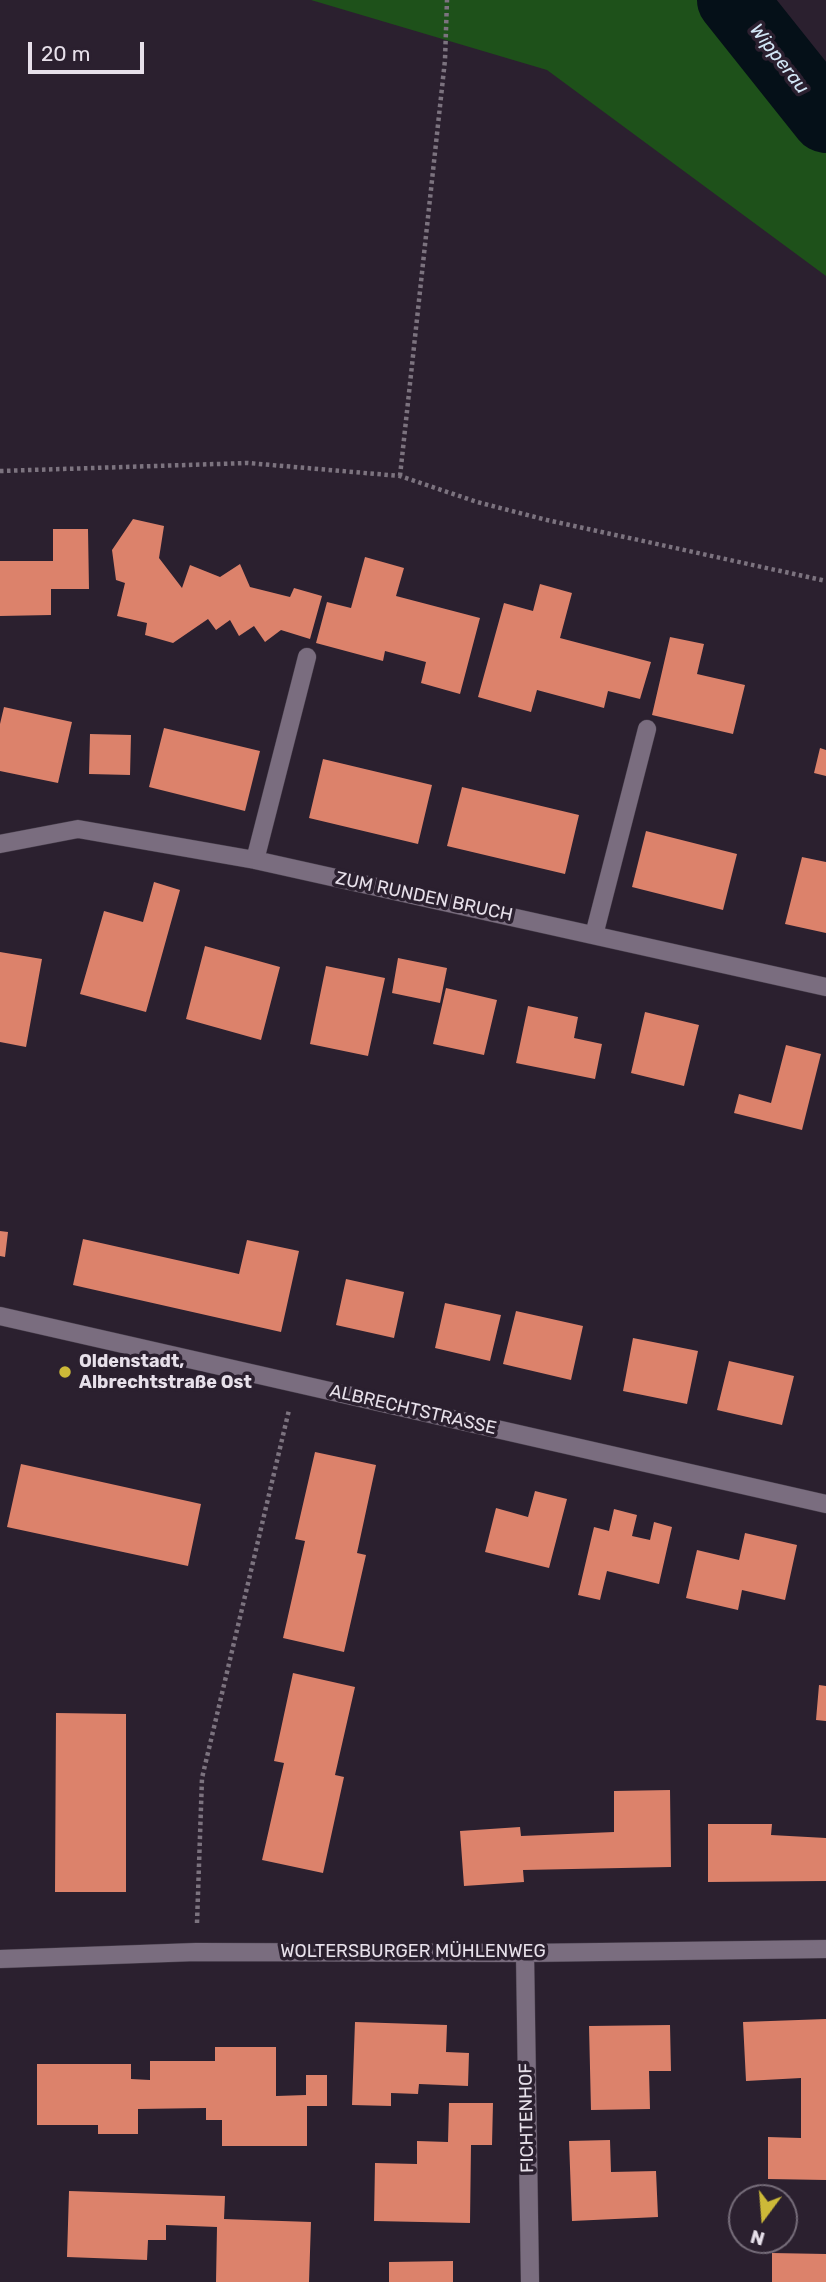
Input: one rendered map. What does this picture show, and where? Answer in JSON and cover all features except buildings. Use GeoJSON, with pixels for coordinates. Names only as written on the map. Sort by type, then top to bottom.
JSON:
{"type":"FeatureCollection","features":[{"type":"Feature","properties":{"kind":"street"},"geometry":{"type":"LineString","coordinates":[[255,860],[307,657]]}},
{"type":"Feature","properties":{"kind":"street"},"geometry":{"type":"LineString","coordinates":[[594,935],[647,729]]}},
{"type":"Feature","properties":{"kind":"street","name":"ZUM RUNDEN BRUCH"},"geometry":{"type":"LineString","coordinates":[[0,844],[78,828],[255,860],[826,987]]}},
{"type":"Feature","properties":{"kind":"street","name":"ALBRECHTSTRASSE"},"geometry":{"type":"LineString","coordinates":[[0,1316],[826,1504]]}},
{"type":"Feature","properties":{"kind":"street","name":"WOLTERSBURGER MÜHLENWEG"},"geometry":{"type":"LineString","coordinates":[[0,1959],[196,1952],[525,1953],[826,1949]]}},
{"type":"Feature","properties":{"kind":"street","name":"FICHTENHOF"},"geometry":{"type":"LineString","coordinates":[[525,1953],[530,2282]]}},
{"type":"Feature","properties":{"kind":"path"},"geometry":{"type":"LineString","coordinates":[[400,476],[444,60],[447,0]]}},
{"type":"Feature","properties":{"kind":"path"},"geometry":{"type":"LineString","coordinates":[[0,471],[248,463],[400,476],[477,502],[535,517],[826,581]]}},
{"type":"Feature","properties":{"kind":"path"},"geometry":{"type":"LineString","coordinates":[[196,1952],[202,1778],[296,1382]]}},
{"type":"Feature","properties":{"kind":"green space"},"geometry":{"type":"Polygon","coordinates":[[[311,0],[767,0],[826,83],[826,276],[547,70],[311,0]]]}},
{"type":"Feature","properties":{"kind":"waterway","name":"Wipperau"},"geometry":{"type":"LineString","coordinates":[[732,0],[826,118]]}},
{"type":"Feature","properties":{"kind":"place","name":"Oldenstadt, Albrechtstraße Ost"},"geometry":{"type":"Point","coordinates":[65,1372]}}]}
